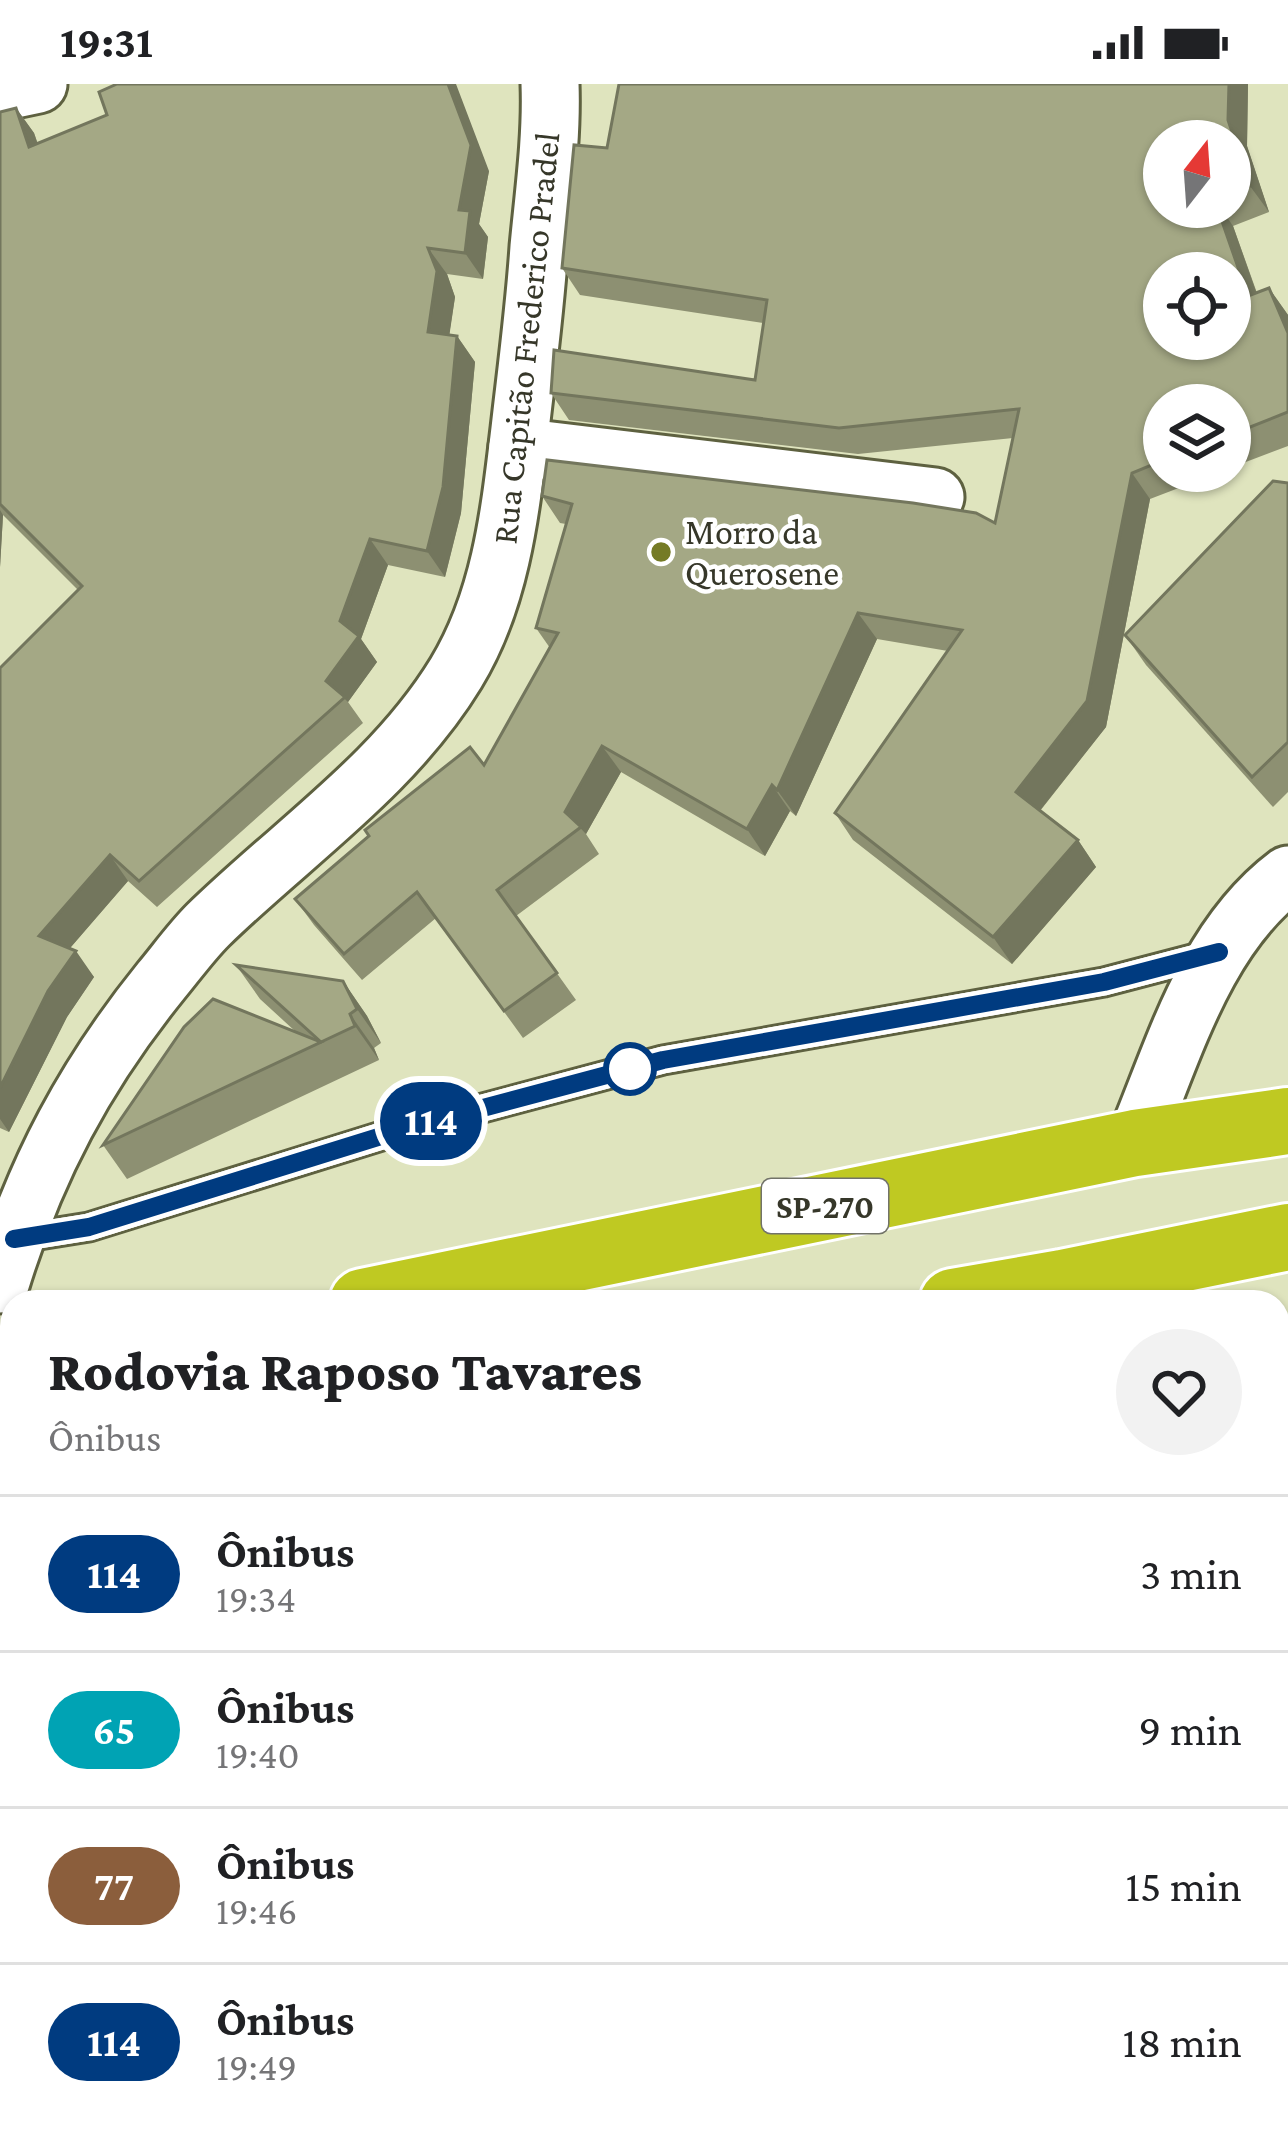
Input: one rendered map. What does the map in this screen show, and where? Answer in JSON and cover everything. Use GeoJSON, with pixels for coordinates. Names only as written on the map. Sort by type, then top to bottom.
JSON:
{"type":"FeatureCollection","features":[{"type":"Feature","properties":{"kind":"highway","name":"SP-270"},"geometry":{"type":"LineString","coordinates":[[421,1290],[1135,1143],[1288,1121]]}},
{"type":"Feature","properties":{"kind":"highway"},"geometry":{"type":"LineString","coordinates":[[1074,1290],[1288,1237]]}},
{"type":"Feature","properties":{"kind":"street"},"geometry":{"type":"LineString","coordinates":[[0,92],[38,84]]}},
{"type":"Feature","properties":{"kind":"street","name":"Rua Capitão Frederico Pradel"},"geometry":{"type":"LineString","coordinates":[[7,1262],[46,1161],[78,1097],[119,1033],[204,929],[400,748],[456,674],[476,632],[499,571],[515,482],[535,306],[550,84]]}},
{"type":"Feature","properties":{"kind":"street"},"geometry":{"type":"LineString","coordinates":[[518,447],[935,497]]}},
{"type":"Feature","properties":{"kind":"street"},"geometry":{"type":"LineString","coordinates":[[1135,1143],[1219,952],[1247,913],[1288,875]]}},
{"type":"Feature","properties":{"kind":"lane"},"geometry":{"type":"LineString","coordinates":[[7,1262],[89,1227],[404,1129],[663,1060],[1104,982],[1219,952]]}},
{"type":"Feature","properties":{"kind":"building"},"geometry":{"type":"Polygon","coordinates":[[[117,84],[448,84],[471,145],[459,210],[470,211],[465,253],[428,248],[437,271],[428,332],[457,336],[443,487],[427,551],[370,539],[340,621],[359,636],[326,681],[345,697],[139,881],[110,855],[39,936],[76,951],[48,991],[0,1088],[0,668],[82,586],[0,504],[0,112],[16,108],[29,147],[107,115],[99,92],[117,84]]]}},
{"type":"Feature","properties":{"kind":"building"},"geometry":{"type":"Polygon","coordinates":[[[619,84],[1229,84],[1228,120],[1143,120],[1143,228],[1224,228],[1233,252],[1143,252],[1143,360],[1251,360],[1251,295],[1269,288],[1288,333],[1288,412],[1251,427],[1251,384],[1143,384],[1143,469],[1132,473],[1087,701],[1016,792],[1078,840],[993,937],[835,813],[962,630],[858,613],[777,790],[772,785],[747,829],[602,746],[565,812],[581,827],[497,890],[557,973],[504,1011],[417,892],[344,954],[295,899],[369,836],[365,830],[470,747],[484,765],[558,633],[536,628],[572,504],[542,496],[547,460],[913,503],[976,513],[995,523],[1019,409],[839,428],[551,393],[554,350],[755,380],[767,300],[562,268],[574,145],[607,148],[619,84]]]}},
{"type":"Feature","properties":{"kind":"building"},"geometry":{"type":"Polygon","coordinates":[[[1273,481],[1288,483],[1288,742],[1252,777],[1125,635],[1273,481]]]}},
{"type":"Feature","properties":{"kind":"building"},"geometry":{"type":"Polygon","coordinates":[[[236,965],[343,981],[357,1009],[350,1014],[355,1026],[321,1042],[236,965]]]}},
{"type":"Feature","properties":{"kind":"building"},"geometry":{"type":"Polygon","coordinates":[[[213,999],[321,1042],[103,1145],[184,1027],[213,999]]]}},
{"type":"Feature","properties":{"kind":"bus line","name":"114"},"geometry":{"type":"LineString","coordinates":[[14,1239],[89,1227],[404,1129],[663,1060],[1104,982],[1219,952]]}},
{"type":"Feature","properties":{"kind":"place","name":"Morro da Querosene"},"geometry":{"type":"Point","coordinates":[661,552]}}]}
